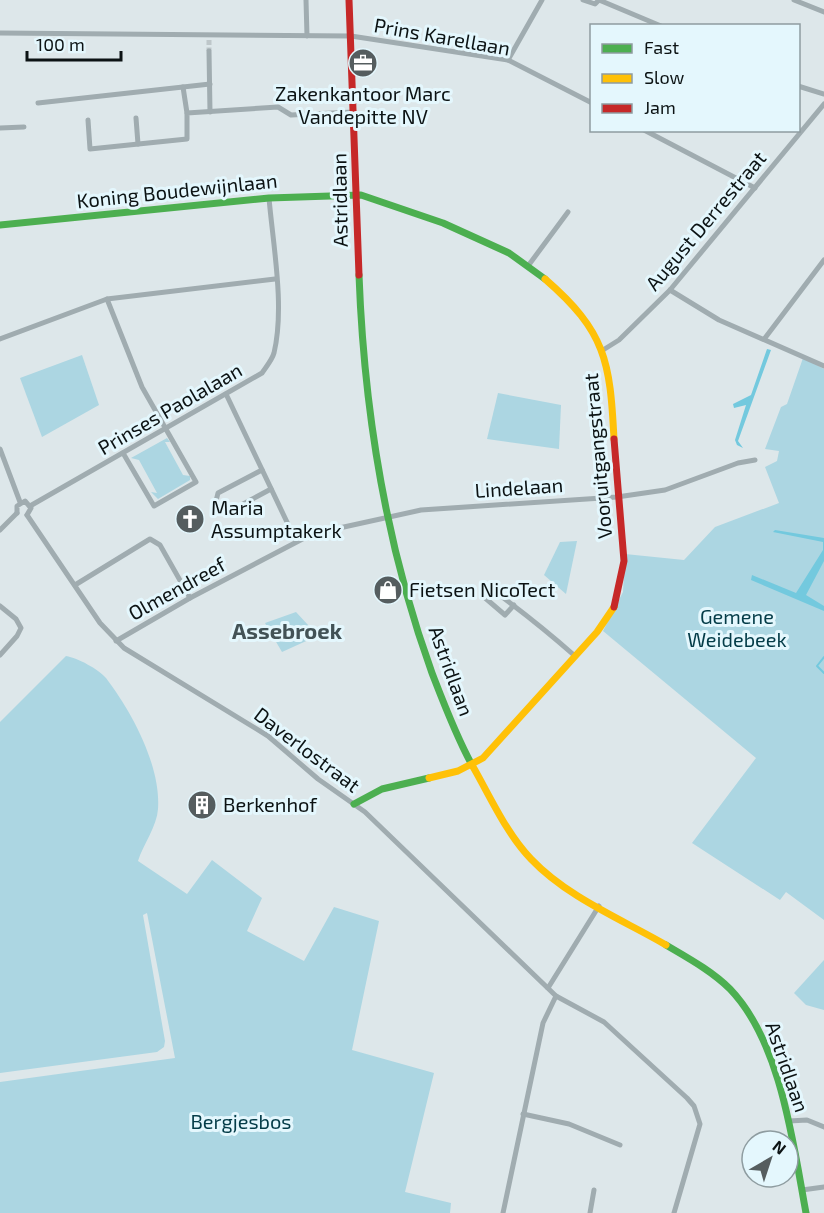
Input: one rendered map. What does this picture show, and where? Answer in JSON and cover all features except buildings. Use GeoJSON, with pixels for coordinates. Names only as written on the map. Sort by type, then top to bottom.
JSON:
{"type":"FeatureCollection","features":[{"type":"Feature","properties":{"kind":"main road","name":"Astridlaan"},"geometry":{"type":"LineString","coordinates":[[349,0],[355,112],[361,338],[365,385],[388,516],[432,673],[471,766],[531,859],[549,874],[695,963],[733,992],[746,1008],[761,1037],[789,1121],[806,1213]]}},
{"type":"Feature","properties":{"kind":"main road","name":"Koning Boudewijnlaan"},"geometry":{"type":"LineString","coordinates":[[0,225],[269,198],[357,195]]}},
{"type":"Feature","properties":{"kind":"main road","name":"Vooruitgangstraat"},"geometry":{"type":"LineString","coordinates":[[357,195],[464,231],[528,266],[574,305],[603,350],[611,386],[617,497],[624,561],[618,596],[602,626],[489,753],[471,766]]}},
{"type":"Feature","properties":{"kind":"main road"},"geometry":{"type":"LineString","coordinates":[[354,804],[398,783],[458,771],[471,766]]}},
{"type":"Feature","properties":{"kind":"street"},"geometry":{"type":"LineString","coordinates":[[306,0],[307,36]]}},
{"type":"Feature","properties":{"kind":"street"},"geometry":{"type":"LineString","coordinates":[[508,60],[542,0]]}},
{"type":"Feature","properties":{"kind":"street"},"geometry":{"type":"LineString","coordinates":[[583,0],[595,4],[599,0],[656,24]]}},
{"type":"Feature","properties":{"kind":"street"},"geometry":{"type":"LineString","coordinates":[[794,0],[824,12]]}},
{"type":"Feature","properties":{"kind":"street","name":"Prins Karellaan"},"geometry":{"type":"LineString","coordinates":[[0,33],[209,37],[351,36],[508,60],[590,102]]}},
{"type":"Feature","properties":{"kind":"street"},"geometry":{"type":"LineString","coordinates":[[209,51],[210,112]]}},
{"type":"Feature","properties":{"kind":"street"},"geometry":{"type":"LineString","coordinates":[[38,103],[210,84]]}},
{"type":"Feature","properties":{"kind":"street"},"geometry":{"type":"LineString","coordinates":[[88,120],[90,149],[188,139],[183,87]]}},
{"type":"Feature","properties":{"kind":"street"},"geometry":{"type":"LineString","coordinates":[[800,87],[824,94]]}},
{"type":"Feature","properties":{"kind":"street","name":"August Derrestraat"},"geometry":{"type":"LineString","coordinates":[[603,350],[619,340],[670,290],[824,104]]}},
{"type":"Feature","properties":{"kind":"street"},"geometry":{"type":"LineString","coordinates":[[187,113],[278,107],[291,115],[355,112]]}},
{"type":"Feature","properties":{"kind":"street"},"geometry":{"type":"LineString","coordinates":[[136,118],[138,144]]}},
{"type":"Feature","properties":{"kind":"street"},"geometry":{"type":"LineString","coordinates":[[0,128],[24,127]]}},
{"type":"Feature","properties":{"kind":"street"},"geometry":{"type":"LineString","coordinates":[[648,132],[755,188]]}},
{"type":"Feature","properties":{"kind":"street","name":"Prinses Paolalaan"},"geometry":{"type":"LineString","coordinates":[[30,506],[262,374],[273,356],[277,335],[269,198]]}},
{"type":"Feature","properties":{"kind":"street"},"geometry":{"type":"LineString","coordinates":[[528,266],[568,212]]}},
{"type":"Feature","properties":{"kind":"street"},"geometry":{"type":"LineString","coordinates":[[765,338],[824,260]]}},
{"type":"Feature","properties":{"kind":"street"},"geometry":{"type":"LineString","coordinates":[[0,339],[107,299],[275,279]]}},
{"type":"Feature","properties":{"kind":"street"},"geometry":{"type":"LineString","coordinates":[[670,290],[702,312],[824,366]]}},
{"type":"Feature","properties":{"kind":"street"},"geometry":{"type":"LineString","coordinates":[[107,299],[142,387],[196,482],[154,506],[123,453]]}},
{"type":"Feature","properties":{"kind":"street"},"geometry":{"type":"LineString","coordinates":[[226,394],[296,541]]}},
{"type":"Feature","properties":{"kind":"street"},"geometry":{"type":"LineString","coordinates":[[0,449],[20,502]]}},
{"type":"Feature","properties":{"kind":"street","name":"Lindelaan"},"geometry":{"type":"LineString","coordinates":[[388,516],[421,510],[617,497],[664,490],[738,463],[755,460]]}},
{"type":"Feature","properties":{"kind":"street"},"geometry":{"type":"LineString","coordinates":[[262,470],[218,493],[215,505],[221,510],[230,511],[271,489]]}},
{"type":"Feature","properties":{"kind":"street"},"geometry":{"type":"LineString","coordinates":[[25,501],[30,506],[27,515],[17,513],[16,506],[20,502],[25,501]]}},
{"type":"Feature","properties":{"kind":"street"},"geometry":{"type":"LineString","coordinates":[[0,530],[17,513]]}},
{"type":"Feature","properties":{"kind":"street","name":"Daverlostraat"},"geometry":{"type":"LineString","coordinates":[[27,515],[100,623],[117,641],[135,656],[268,736],[318,779],[354,804],[556,996],[615,1030],[694,1106],[700,1124],[674,1213]]}},
{"type":"Feature","properties":{"kind":"street","name":"Olmendreef"},"geometry":{"type":"LineString","coordinates":[[117,641],[190,598],[296,541],[312,534],[388,516]]}},
{"type":"Feature","properties":{"kind":"street"},"geometry":{"type":"LineString","coordinates":[[75,585],[150,539],[160,545],[190,598]]}},
{"type":"Feature","properties":{"kind":"street"},"geometry":{"type":"LineString","coordinates":[[514,605],[505,615],[484,597],[490,588],[514,605],[574,656]]}},
{"type":"Feature","properties":{"kind":"street"},"geometry":{"type":"LineString","coordinates":[[0,606],[16,619],[21,627],[17,636],[0,655]]}},
{"type":"Feature","properties":{"kind":"street"},"geometry":{"type":"LineString","coordinates":[[548,988],[600,905]]}},
{"type":"Feature","properties":{"kind":"street"},"geometry":{"type":"LineString","coordinates":[[503,1213],[543,1023],[556,996]]}},
{"type":"Feature","properties":{"kind":"street"},"geometry":{"type":"LineString","coordinates":[[524,1114],[569,1124],[620,1145]]}},
{"type":"Feature","properties":{"kind":"street"},"geometry":{"type":"LineString","coordinates":[[789,1121],[807,1120],[824,1127]]}},
{"type":"Feature","properties":{"kind":"street"},"geometry":{"type":"LineString","coordinates":[[802,1190],[824,1187]]}},
{"type":"Feature","properties":{"kind":"street"},"geometry":{"type":"LineString","coordinates":[[590,1213],[594,1190]]}},
{"type":"Feature","properties":{"kind":"green space"},"geometry":{"type":"Polygon","coordinates":[[[82,355],[99,405],[42,437],[20,378],[82,355]]]}},
{"type":"Feature","properties":{"kind":"green space","name":"Gemene Weidebeek"},"geometry":{"type":"Polygon","coordinates":[[[803,358],[824,369],[824,920],[786,892],[780,900],[692,843],[756,758],[603,631],[623,592],[625,554],[684,560],[715,527],[779,503],[765,467],[777,461],[779,451],[765,449],[781,407],[787,404],[803,358]]]}},
{"type":"Feature","properties":{"kind":"green space"},"geometry":{"type":"Polygon","coordinates":[[[498,393],[561,405],[559,449],[487,439],[498,393]]]}},
{"type":"Feature","properties":{"kind":"green space"},"geometry":{"type":"Polygon","coordinates":[[[167,438],[170,442],[165,442],[183,475],[190,476],[190,480],[158,499],[151,492],[157,493],[139,460],[131,458],[167,438]]]}},
{"type":"Feature","properties":{"kind":"green space"},"geometry":{"type":"Polygon","coordinates":[[[577,541],[566,594],[544,575],[560,542],[577,541]]]}},
{"type":"Feature","properties":{"kind":"green space"},"geometry":{"type":"Polygon","coordinates":[[[296,612],[321,639],[315,637],[282,652],[265,623],[296,612]]]}},
{"type":"Feature","properties":{"kind":"green space","name":"Bergjesbos"},"geometry":{"type":"Polygon","coordinates":[[[66,656],[88,664],[106,678],[135,723],[150,758],[158,792],[158,809],[155,822],[138,861],[187,894],[212,860],[262,898],[247,931],[304,961],[334,907],[379,921],[352,1050],[434,1073],[405,1192],[451,1203],[450,1213],[0,1213],[0,1082],[175,1058],[147,913],[143,915],[165,1041],[164,1047],[157,1052],[0,1073],[0,722],[66,656]]]}},
{"type":"Feature","properties":{"kind":"green space"},"geometry":{"type":"Polygon","coordinates":[[[824,960],[824,1010],[806,1005],[794,993],[824,960]]]}},
{"type":"Feature","properties":{"kind":"water"},"geometry":{"type":"Polygon","coordinates":[[[767,349],[771,350],[738,441],[743,448],[737,445],[735,440],[746,405],[734,408],[733,404],[751,395],[767,349]]]}},
{"type":"Feature","properties":{"kind":"water"},"geometry":{"type":"Polygon","coordinates":[[[775,530],[824,538],[824,561],[806,595],[824,606],[824,611],[751,580],[752,575],[796,593],[823,550],[823,542],[773,532],[775,530]]]}},
{"type":"Feature","properties":{"kind":"waterway"},"geometry":{"type":"LineString","coordinates":[[824,657],[817,666],[824,673]]}},
{"type":"Feature","properties":{"kind":"tunnel"},"geometry":{"type":"LineString","coordinates":[[209,40],[209,51]]}},
{"type":"Feature","properties":{"kind":"traffic: fast"},"geometry":{"type":"LineString","coordinates":[[0,225],[269,198],[361,195],[443,223],[509,253],[545,279]]}},
{"type":"Feature","properties":{"kind":"traffic: fast"},"geometry":{"type":"LineString","coordinates":[[359,275],[372,427],[390,527],[416,625],[432,673],[455,731],[472,765]]}},
{"type":"Feature","properties":{"kind":"traffic: fast"},"geometry":{"type":"LineString","coordinates":[[354,804],[382,789],[429,778]]}},
{"type":"Feature","properties":{"kind":"traffic: fast"},"geometry":{"type":"LineString","coordinates":[[666,945],[723,982],[747,1011],[762,1037],[773,1065],[790,1125],[806,1213]]}},
{"type":"Feature","properties":{"kind":"traffic: slow"},"geometry":{"type":"LineString","coordinates":[[545,279],[581,315],[593,332],[601,350],[610,389],[614,439]]}},
{"type":"Feature","properties":{"kind":"traffic: slow"},"geometry":{"type":"LineString","coordinates":[[429,778],[458,771],[483,758],[597,632],[614,607]]}},
{"type":"Feature","properties":{"kind":"traffic: slow"},"geometry":{"type":"LineString","coordinates":[[472,765],[514,838],[545,873],[578,896],[666,945]]}},
{"type":"Feature","properties":{"kind":"traffic: jam"},"geometry":{"type":"LineString","coordinates":[[349,0],[359,275]]}},
{"type":"Feature","properties":{"kind":"traffic: jam"},"geometry":{"type":"LineString","coordinates":[[614,439],[624,561],[614,607]]}},
{"type":"Feature","properties":{"kind":"place","name":"Zakenkantoor Marc Vandepitte NV"},"geometry":{"type":"Point","coordinates":[363,63]}},
{"type":"Feature","properties":{"kind":"place","name":"Maria Assumptakerk"},"geometry":{"type":"Point","coordinates":[190,519]}},
{"type":"Feature","properties":{"kind":"place","name":"Fietsen NicoTect"},"geometry":{"type":"Point","coordinates":[388,590]}},
{"type":"Feature","properties":{"kind":"place","name":"Berkenhof"},"geometry":{"type":"Point","coordinates":[202,805]}},
{"type":"Feature","properties":{"kind":"district","name":"Assebroek"},"geometry":{"type":"Point","coordinates":[287,631]}}]}
